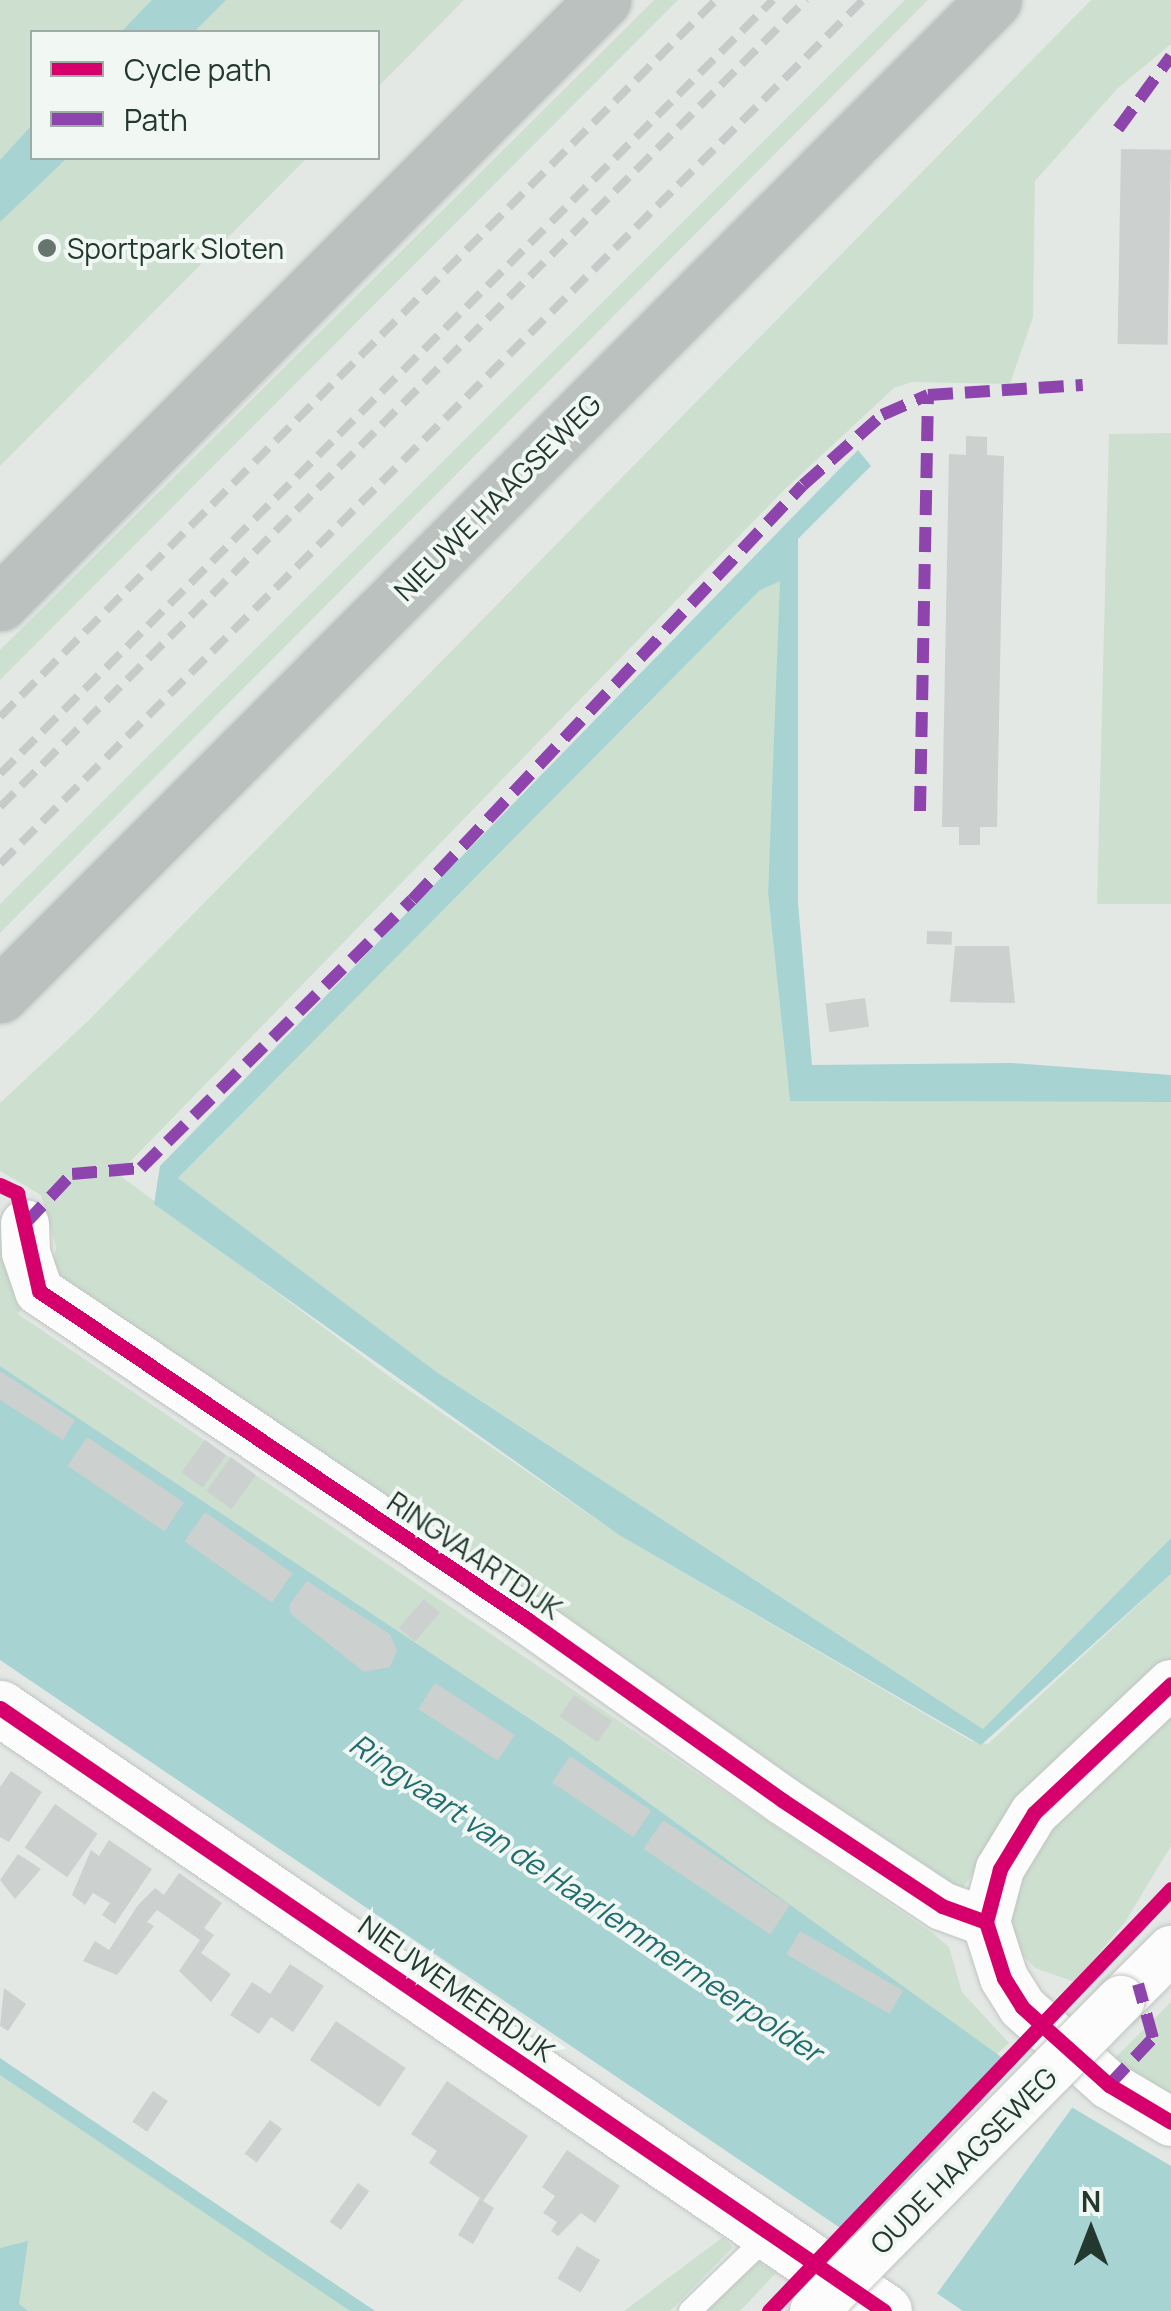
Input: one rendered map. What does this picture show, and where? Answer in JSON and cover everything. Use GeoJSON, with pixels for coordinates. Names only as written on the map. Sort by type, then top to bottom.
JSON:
{"type":"FeatureCollection","features":[{"type":"Feature","properties":{"kind":"highway"},"geometry":{"type":"LineString","coordinates":[[0,603],[603,0]]}},
{"type":"Feature","properties":{"kind":"highway","name":"NIEUWE HAAGSEWEG"},"geometry":{"type":"LineString","coordinates":[[0,994],[994,0]]}},
{"type":"Feature","properties":{"kind":"street","name":"RINGVAARTDIJK"},"geometry":{"type":"LineString","coordinates":[[26,1224],[26,1253],[39,1291],[782,1800],[942,1906],[986,1922]]}},
{"type":"Feature","properties":{"kind":"street"},"geometry":{"type":"LineString","coordinates":[[986,1922],[1000,1869],[1034,1814],[1171,1684]]}},
{"type":"Feature","properties":{"kind":"street","name":"NIEUWEMEERDIJK"},"geometry":{"type":"LineString","coordinates":[[0,1708],[884,2311]]}},
{"type":"Feature","properties":{"kind":"street","name":"OUDE HAAGSEWEG"},"geometry":{"type":"LineString","coordinates":[[986,1922],[1004,1978],[1022,2007],[1109,2086],[1171,2122]]}},
{"type":"Feature","properties":{"kind":"street","name":"OUDE HAAGSEWEG"},"geometry":{"type":"LineString","coordinates":[[814,2311],[1171,1950]]}},
{"type":"Feature","properties":{"kind":"lane"},"geometry":{"type":"LineString","coordinates":[[690,2311],[770,2234]]}},
{"type":"Feature","properties":{"kind":"green space"},"geometry":{"type":"Polygon","coordinates":[[[0,0],[464,0],[380,85],[380,30],[30,30],[30,160],[305,160],[0,466],[0,0]]]}},
{"type":"Feature","properties":{"kind":"green space"},"geometry":{"type":"Polygon","coordinates":[[[654,0],[678,0],[0,680],[0,650],[654,0]]]}},
{"type":"Feature","properties":{"kind":"green space"},"geometry":{"type":"Polygon","coordinates":[[[905,0],[928,0],[0,933],[0,904],[905,0]]]}},
{"type":"Feature","properties":{"kind":"green space"},"geometry":{"type":"Polygon","coordinates":[[[1091,0],[1171,0],[1171,44],[1117,89],[1035,181],[1033,317],[1010,384],[912,382],[894,388],[783,491],[118,1174],[394,1380],[619,1535],[971,1741],[988,1744],[1171,1574],[1171,1665],[980,1864],[953,1901],[50,1284],[56,1247],[41,1195],[0,1171],[0,1103],[89,1020],[1091,0]]]}},
{"type":"Feature","properties":{"kind":"green space"},"geometry":{"type":"Polygon","coordinates":[[[1171,433],[1171,904],[1097,904],[1109,434],[1171,433]]]}},
{"type":"Feature","properties":{"kind":"green space"},"geometry":{"type":"Polygon","coordinates":[[[781,580],[768,893],[790,1101],[1171,1102],[1171,1538],[983,1729],[438,1373],[178,1178],[759,591],[781,580]]]}},
{"type":"Feature","properties":{"kind":"green space"},"geometry":{"type":"Polygon","coordinates":[[[0,1214],[28,1297],[18,1314],[934,1934],[949,1947],[962,1992],[1009,2043],[997,2054],[563,1741],[0,1366],[0,1214]]]}},
{"type":"Feature","properties":{"kind":"green space"},"geometry":{"type":"Polygon","coordinates":[[[1171,1706],[1171,1846],[1125,1922],[1075,1982],[1035,1968],[1016,1949],[1009,1893],[1033,1844],[1171,1706]]]}},
{"type":"Feature","properties":{"kind":"green space"},"geometry":{"type":"Polygon","coordinates":[[[1171,2002],[1171,2097],[1113,2060],[1171,2002]]]}},
{"type":"Feature","properties":{"kind":"green space"},"geometry":{"type":"Polygon","coordinates":[[[0,2072],[84,2128],[353,2311],[0,2311],[0,2072]]]}},
{"type":"Feature","properties":{"kind":"green space"},"geometry":{"type":"Polygon","coordinates":[[[723,2237],[733,2247],[670,2311],[624,2311],[723,2237]]]}},
{"type":"Feature","properties":{"kind":"green space"},"geometry":{"type":"Polygon","coordinates":[[[756,2260],[776,2273],[740,2311],[705,2311],[756,2260]]]}},
{"type":"Feature","properties":{"kind":"water"},"geometry":{"type":"Polygon","coordinates":[[[152,0],[226,0],[196,30],[123,30],[152,0]]]}},
{"type":"Feature","properties":{"kind":"water"},"geometry":{"type":"Polygon","coordinates":[[[30,127],[30,160],[65,160],[0,222],[0,160],[30,127]]]}},
{"type":"Feature","properties":{"kind":"water"},"geometry":{"type":"Polygon","coordinates":[[[858,450],[871,466],[798,539],[798,903],[812,1065],[1012,1063],[1171,1075],[1171,1102],[790,1101],[768,893],[780,581],[759,591],[178,1178],[438,1373],[983,1729],[1171,1538],[1171,1574],[981,1745],[619,1535],[154,1204],[160,1166],[858,450]]]}},
{"type":"Feature","properties":{"kind":"water","name":"Ringvaart van de Haarlemmermeerpolder"},"geometry":{"type":"Polygon","coordinates":[[[0,1366],[563,1741],[1068,2105],[1171,2166],[1171,2311],[963,2311],[0,1660],[0,1366]]]}},
{"type":"Feature","properties":{"kind":"water"},"geometry":{"type":"Polygon","coordinates":[[[0,2058],[375,2311],[350,2311],[0,2075],[0,2058]]]}},
{"type":"Feature","properties":{"kind":"water"},"geometry":{"type":"Polygon","coordinates":[[[28,2241],[19,2304],[28,2311],[0,2311],[0,2248],[28,2241]]]}},
{"type":"Feature","properties":{"kind":"pier"},"geometry":{"type":"Polygon","coordinates":[[[1006,2054],[1075,2104],[933,2300],[864,2250],[1006,2054]]]}},
{"type":"Feature","properties":{"kind":"building"},"geometry":{"type":"Polygon","coordinates":[[[1121,149],[1171,150],[1168,345],[1118,344],[1121,149]]]}},
{"type":"Feature","properties":{"kind":"building"},"geometry":{"type":"Polygon","coordinates":[[[966,436],[987,437],[987,455],[1004,456],[997,827],[980,827],[980,845],[959,845],[959,827],[942,827],[949,454],[966,455],[966,436]]]}},
{"type":"Feature","properties":{"kind":"building"},"geometry":{"type":"Polygon","coordinates":[[[927,931],[952,932],[952,945],[927,944],[927,931]]]}},
{"type":"Feature","properties":{"kind":"building"},"geometry":{"type":"Polygon","coordinates":[[[955,946],[1009,946],[1015,1003],[950,1002],[955,946]]]}},
{"type":"Feature","properties":{"kind":"building"},"geometry":{"type":"Polygon","coordinates":[[[865,998],[869,1027],[829,1032],[825,1004],[865,998]]]}},
{"type":"Feature","properties":{"kind":"building"},"geometry":{"type":"Polygon","coordinates":[[[0,1371],[75,1420],[63,1440],[0,1400],[0,1371]]]}},
{"type":"Feature","properties":{"kind":"building"},"geometry":{"type":"Polygon","coordinates":[[[87,1437],[184,1502],[164,1531],[67,1466],[87,1437]]]}},
{"type":"Feature","properties":{"kind":"building"},"geometry":{"type":"Polygon","coordinates":[[[205,1440],[226,1455],[203,1488],[181,1472],[205,1440]]]}},
{"type":"Feature","properties":{"kind":"building"},"geometry":{"type":"Polygon","coordinates":[[[231,1457],[256,1475],[231,1509],[206,1491],[231,1457]]]}},
{"type":"Feature","properties":{"kind":"building"},"geometry":{"type":"Polygon","coordinates":[[[205,1512],[293,1573],[272,1603],[184,1541],[205,1512]]]}},
{"type":"Feature","properties":{"kind":"building"},"geometry":{"type":"Polygon","coordinates":[[[307,1581],[390,1634],[397,1651],[390,1667],[364,1672],[291,1614],[289,1605],[307,1581]]]}},
{"type":"Feature","properties":{"kind":"building"},"geometry":{"type":"Polygon","coordinates":[[[424,1599],[440,1613],[415,1641],[399,1628],[424,1599]]]}},
{"type":"Feature","properties":{"kind":"building"},"geometry":{"type":"Polygon","coordinates":[[[435,1683],[515,1735],[498,1761],[418,1709],[435,1683]]]}},
{"type":"Feature","properties":{"kind":"building"},"geometry":{"type":"Polygon","coordinates":[[[574,1695],[612,1721],[598,1742],[559,1717],[574,1695]]]}},
{"type":"Feature","properties":{"kind":"building"},"geometry":{"type":"Polygon","coordinates":[[[570,1756],[651,1811],[633,1837],[552,1783],[570,1756]]]}},
{"type":"Feature","properties":{"kind":"building"},"geometry":{"type":"Polygon","coordinates":[[[11,1771],[42,1792],[9,1842],[0,1837],[0,1787],[11,1771]]]}},
{"type":"Feature","properties":{"kind":"building"},"geometry":{"type":"Polygon","coordinates":[[[55,1804],[98,1834],[67,1877],[25,1847],[55,1804]]]}},
{"type":"Feature","properties":{"kind":"building"},"geometry":{"type":"Polygon","coordinates":[[[663,1820],[790,1906],[770,1935],[643,1849],[663,1820]]]}},
{"type":"Feature","properties":{"kind":"building"},"geometry":{"type":"Polygon","coordinates":[[[109,1840],[152,1869],[115,1924],[102,1915],[110,1903],[93,1893],[85,1905],[72,1895],[91,1850],[99,1856],[109,1840]]]}},
{"type":"Feature","properties":{"kind":"building"},"geometry":{"type":"Polygon","coordinates":[[[18,1854],[41,1869],[15,1899],[0,1880],[18,1854]]]}},
{"type":"Feature","properties":{"kind":"building"},"geometry":{"type":"Polygon","coordinates":[[[179,1873],[222,1903],[204,1928],[214,1935],[201,1953],[231,1974],[211,2002],[179,1971],[200,1940],[157,1910],[147,1922],[154,1926],[117,1975],[83,1961],[95,1941],[109,1950],[138,1905],[155,1888],[164,1895],[179,1873]]]}},
{"type":"Feature","properties":{"kind":"building"},"geometry":{"type":"Polygon","coordinates":[[[800,1931],[903,1990],[890,2014],[786,1954],[800,1931]]]}},
{"type":"Feature","properties":{"kind":"building"},"geometry":{"type":"Polygon","coordinates":[[[290,1964],[324,1986],[293,2032],[271,2017],[259,2034],[230,2015],[252,1982],[270,1994],[290,1964]]]}},
{"type":"Feature","properties":{"kind":"building"},"geometry":{"type":"Polygon","coordinates":[[[4,1988],[26,2004],[8,2031],[0,2026],[4,1988]]]}},
{"type":"Feature","properties":{"kind":"building"},"geometry":{"type":"Polygon","coordinates":[[[336,2021],[406,2068],[379,2107],[310,2060],[336,2021]]]}},
{"type":"Feature","properties":{"kind":"building"},"geometry":{"type":"Polygon","coordinates":[[[447,2081],[528,2136],[483,2201],[494,2208],[473,2244],[458,2235],[480,2198],[429,2163],[437,2151],[411,2134],[447,2081]]]}},
{"type":"Feature","properties":{"kind":"building"},"geometry":{"type":"Polygon","coordinates":[[[153,2091],[168,2101],[147,2132],[132,2122],[153,2091]]]}},
{"type":"Feature","properties":{"kind":"building"},"geometry":{"type":"Polygon","coordinates":[[[270,2120],[282,2129],[257,2163],[245,2154],[270,2120]]]}},
{"type":"Feature","properties":{"kind":"building"},"geometry":{"type":"Polygon","coordinates":[[[567,2150],[620,2186],[595,2223],[581,2213],[558,2236],[551,2231],[557,2222],[543,2213],[555,2196],[542,2187],[567,2150]]]}},
{"type":"Feature","properties":{"kind":"building"},"geometry":{"type":"Polygon","coordinates":[[[358,2183],[369,2191],[341,2230],[330,2222],[358,2183]]]}},
{"type":"Feature","properties":{"kind":"building"},"geometry":{"type":"Polygon","coordinates":[[[577,2246],[600,2260],[581,2292],[557,2279],[577,2246]]]}},
{"type":"Feature","properties":{"kind":"railway"},"geometry":{"type":"LineString","coordinates":[[0,717],[716,0]]}},
{"type":"Feature","properties":{"kind":"railway"},"geometry":{"type":"LineString","coordinates":[[0,774],[773,0]]}},
{"type":"Feature","properties":{"kind":"railway"},"geometry":{"type":"LineString","coordinates":[[0,807],[806,0]]}},
{"type":"Feature","properties":{"kind":"railway"},"geometry":{"type":"LineString","coordinates":[[0,864],[863,0]]}},
{"type":"Feature","properties":{"kind":"marked path"},"geometry":{"type":"LineString","coordinates":[[1118,129],[1171,56]]}},
{"type":"Feature","properties":{"kind":"marked path"},"geometry":{"type":"LineString","coordinates":[[25,1224],[72,1174],[141,1168],[412,900],[803,485],[882,415],[928,395],[1083,385]]}},
{"type":"Feature","properties":{"kind":"marked path"},"geometry":{"type":"LineString","coordinates":[[920,811],[928,395]]}},
{"type":"Feature","properties":{"kind":"marked path"},"geometry":{"type":"LineString","coordinates":[[1109,2085],[1153,2038],[1138,1984]]}},
{"type":"Feature","properties":{"kind":"cycle path"},"geometry":{"type":"LineString","coordinates":[[0,1185],[17,1193],[39,1291],[528,1620],[782,1800],[942,1906],[986,1922]]}},
{"type":"Feature","properties":{"kind":"cycle path"},"geometry":{"type":"LineString","coordinates":[[1171,1684],[1034,1813],[1000,1869],[986,1922],[1004,1978],[1022,2007],[1109,2085],[1171,2122]]}},
{"type":"Feature","properties":{"kind":"cycle path"},"geometry":{"type":"LineString","coordinates":[[0,1708],[884,2311]]}},
{"type":"Feature","properties":{"kind":"cycle path"},"geometry":{"type":"LineString","coordinates":[[769,2311],[1171,1889]]}},
{"type":"Feature","properties":{"kind":"place","name":"Sportpark Sloten"},"geometry":{"type":"Point","coordinates":[47,248]}}]}
